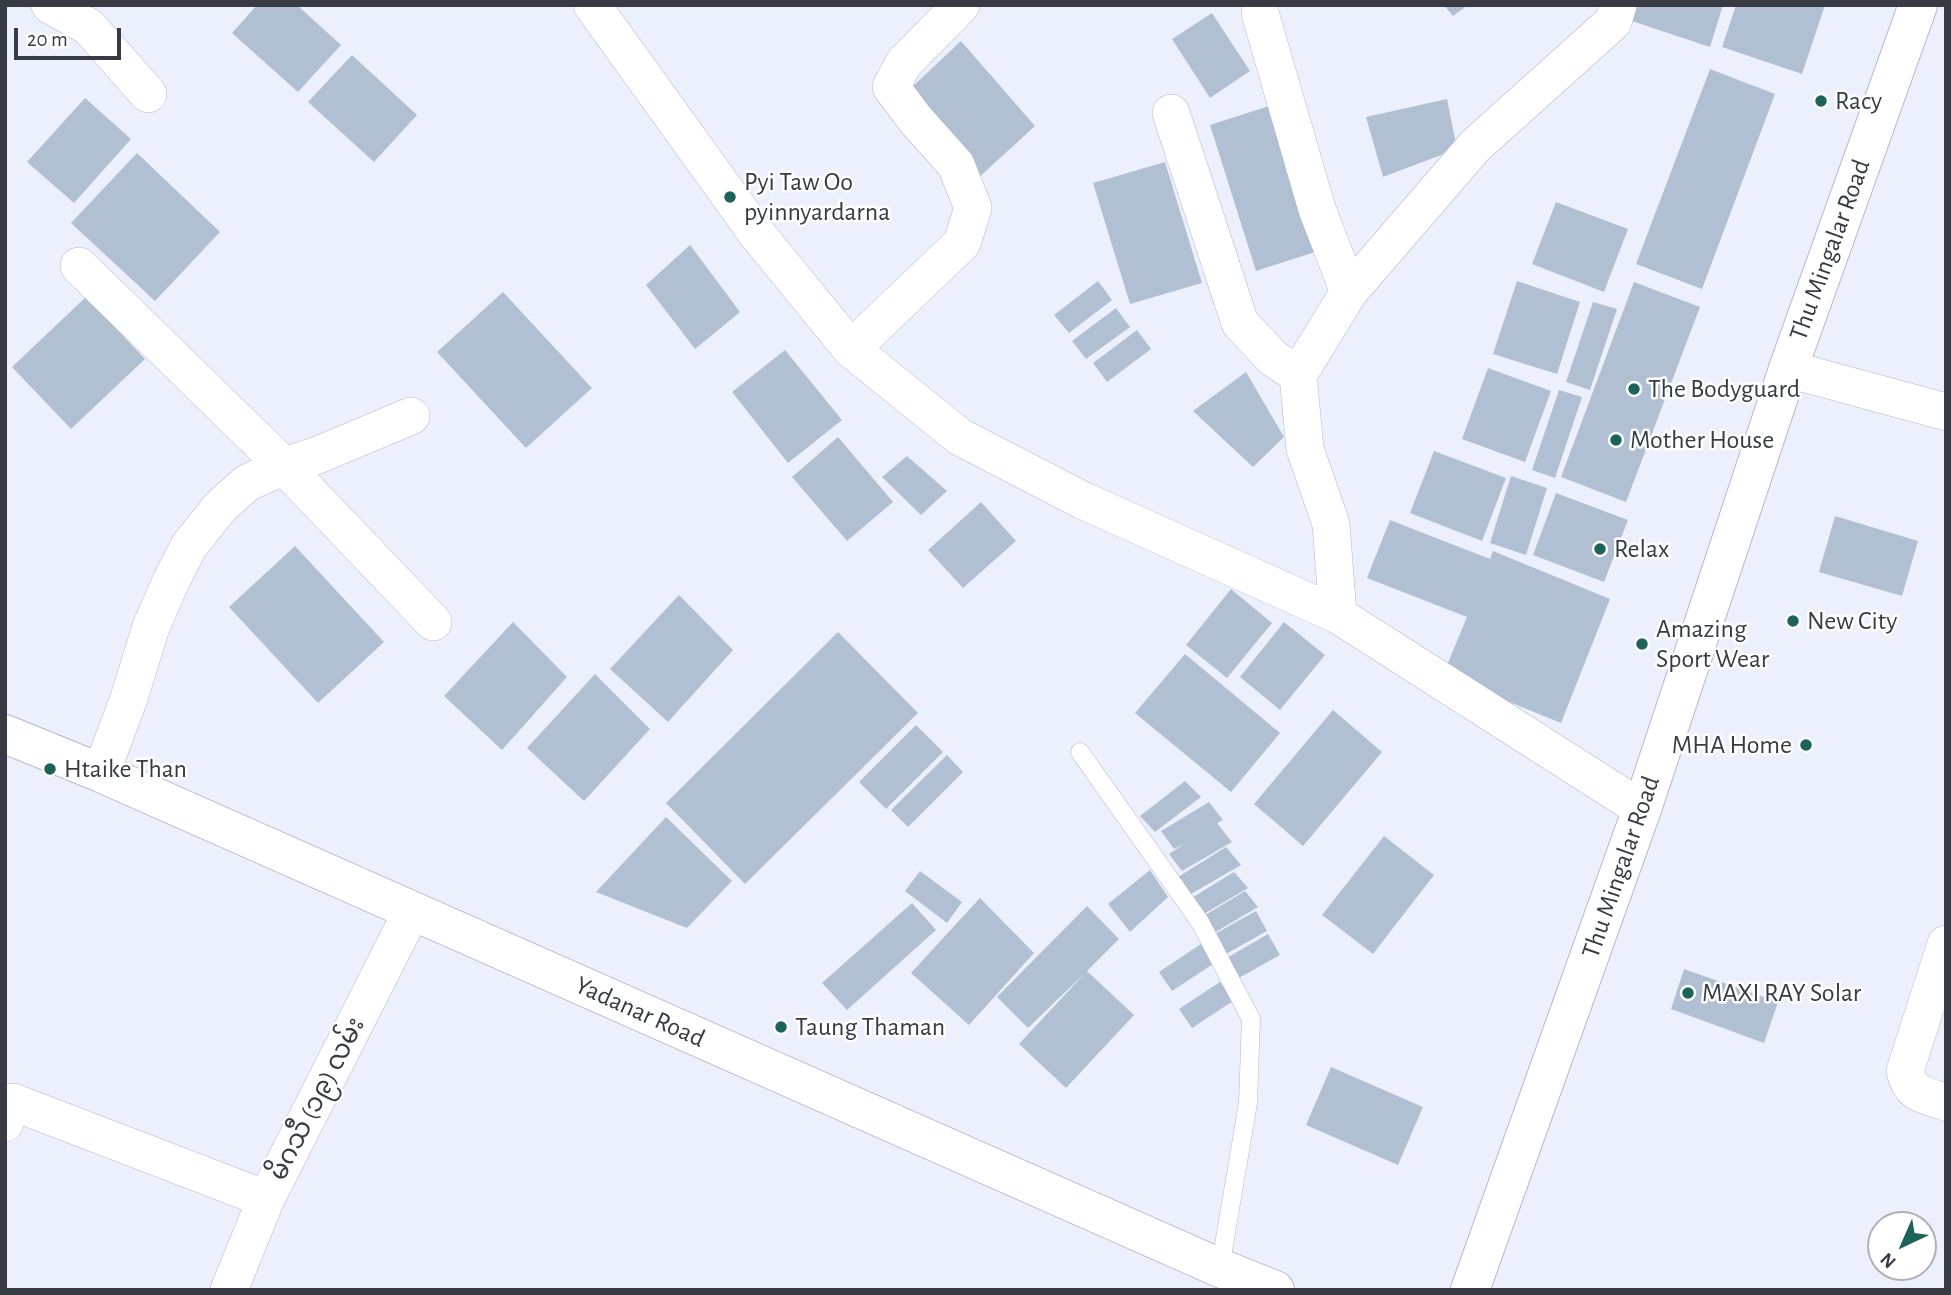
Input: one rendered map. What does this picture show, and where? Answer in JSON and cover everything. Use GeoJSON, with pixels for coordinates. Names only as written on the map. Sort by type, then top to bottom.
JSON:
{"type":"FeatureCollection","features":[{"type":"Feature","properties":{"kind":"main road","name":"Thu Mingalar Road"},"geometry":{"type":"LineString","coordinates":[[1471,1290],[1642,809],[1788,369],[1918,5]]}},
{"type":"Feature","properties":{"kind":"main road","name":"Yadanar Road"},"geometry":{"type":"LineString","coordinates":[[5,734],[101,773],[1275,1290]]}},
{"type":"Feature","properties":{"kind":"street"},"geometry":{"type":"LineString","coordinates":[[51,5],[89,27],[148,94]]}},
{"type":"Feature","properties":{"kind":"street"},"geometry":{"type":"LineString","coordinates":[[592,5],[757,234],[851,349],[960,438],[1082,500],[1338,614],[1642,809]]}},
{"type":"Feature","properties":{"kind":"street"},"geometry":{"type":"LineString","coordinates":[[851,349],[962,243],[973,208],[956,165],[915,120],[891,87],[903,64],[961,5]]}},
{"type":"Feature","properties":{"kind":"street"},"geometry":{"type":"LineString","coordinates":[[1338,614],[1331,524],[1305,449],[1298,375],[1349,292],[1475,146],[1613,22],[1618,5]]}},
{"type":"Feature","properties":{"kind":"street"},"geometry":{"type":"LineString","coordinates":[[1260,13],[1317,209],[1349,292]]}},
{"type":"Feature","properties":{"kind":"street"},"geometry":{"type":"LineString","coordinates":[[1171,113],[1240,323],[1273,358],[1298,375]]}},
{"type":"Feature","properties":{"kind":"street"},"geometry":{"type":"LineString","coordinates":[[79,266],[284,466],[433,622]]}},
{"type":"Feature","properties":{"kind":"street"},"geometry":{"type":"LineString","coordinates":[[1788,369],[1946,412]]}},
{"type":"Feature","properties":{"kind":"street"},"geometry":{"type":"LineString","coordinates":[[101,773],[129,698],[151,627],[189,546],[221,506],[247,483],[411,416]]}},
{"type":"Feature","properties":{"kind":"street","name":"မိဂသီ (၁၉) လမ်း"},"geometry":{"type":"LineString","coordinates":[[229,1290],[266,1199],[412,911]]}},
{"type":"Feature","properties":{"kind":"street"},"geometry":{"type":"LineString","coordinates":[[1946,944],[1905,1071],[1908,1084],[1918,1093],[1946,1102]]}},
{"type":"Feature","properties":{"kind":"street"},"geometry":{"type":"LineString","coordinates":[[9,1113],[266,1199]]}},
{"type":"Feature","properties":{"kind":"lane"},"geometry":{"type":"LineString","coordinates":[[1080,752],[1200,922],[1251,1019],[1248,1103],[1220,1268]]}},
{"type":"Feature","properties":{"kind":"building"},"geometry":{"type":"Polygon","coordinates":[[[257,5],[297,5],[341,45],[298,92],[232,33],[257,5]]]}},
{"type":"Feature","properties":{"kind":"building"},"geometry":{"type":"Polygon","coordinates":[[[1444,5],[1468,5],[1453,16],[1444,5]]]}},
{"type":"Feature","properties":{"kind":"building"},"geometry":{"type":"Polygon","coordinates":[[[1634,5],[1723,5],[1710,47],[1629,20],[1634,5]]]}},
{"type":"Feature","properties":{"kind":"building"},"geometry":{"type":"Polygon","coordinates":[[[1736,5],[1825,5],[1802,74],[1722,47],[1736,5]]]}},
{"type":"Feature","properties":{"kind":"building"},"geometry":{"type":"Polygon","coordinates":[[[1212,13],[1250,71],[1210,98],[1172,39],[1212,13]]]}},
{"type":"Feature","properties":{"kind":"building"},"geometry":{"type":"Polygon","coordinates":[[[961,41],[1035,126],[976,180],[911,88],[961,41]]]}},
{"type":"Feature","properties":{"kind":"building"},"geometry":{"type":"Polygon","coordinates":[[[352,55],[417,115],[374,162],[308,102],[352,55]]]}},
{"type":"Feature","properties":{"kind":"building"},"geometry":{"type":"Polygon","coordinates":[[[1710,69],[1775,94],[1702,289],[1636,264],[1710,69]]]}},
{"type":"Feature","properties":{"kind":"building"},"geometry":{"type":"Polygon","coordinates":[[[85,98],[131,139],[74,203],[27,162],[85,98]]]}},
{"type":"Feature","properties":{"kind":"building"},"geometry":{"type":"Polygon","coordinates":[[[1447,99],[1457,149],[1383,177],[1366,117],[1447,99]]]}},
{"type":"Feature","properties":{"kind":"building"},"geometry":{"type":"Polygon","coordinates":[[[1269,106],[1315,252],[1256,271],[1210,125],[1269,106]]]}},
{"type":"Feature","properties":{"kind":"building"},"geometry":{"type":"Polygon","coordinates":[[[137,153],[220,232],[155,301],[71,223],[137,153]]]}},
{"type":"Feature","properties":{"kind":"building"},"geometry":{"type":"Polygon","coordinates":[[[1165,162],[1202,283],[1130,304],[1093,183],[1165,162]]]}},
{"type":"Feature","properties":{"kind":"building"},"geometry":{"type":"Polygon","coordinates":[[[1556,202],[1628,229],[1604,292],[1532,264],[1556,202]]]}},
{"type":"Feature","properties":{"kind":"building"},"geometry":{"type":"Polygon","coordinates":[[[690,245],[740,312],[695,349],[646,285],[690,245]]]}},
{"type":"Feature","properties":{"kind":"building"},"geometry":{"type":"Polygon","coordinates":[[[1098,281],[1112,300],[1069,333],[1054,315],[1098,281]]]}},
{"type":"Feature","properties":{"kind":"building"},"geometry":{"type":"Polygon","coordinates":[[[1517,281],[1580,302],[1557,374],[1493,354],[1517,281]]]}},
{"type":"Feature","properties":{"kind":"building"},"geometry":{"type":"Polygon","coordinates":[[[1634,282],[1700,307],[1626,502],[1561,477],[1634,282]]]}},
{"type":"Feature","properties":{"kind":"building"},"geometry":{"type":"Polygon","coordinates":[[[503,292],[592,388],[526,448],[437,352],[503,292]]]}},
{"type":"Feature","properties":{"kind":"building"},"geometry":{"type":"Polygon","coordinates":[[[86,297],[145,359],[71,429],[12,367],[86,297]]]}},
{"type":"Feature","properties":{"kind":"building"},"geometry":{"type":"Polygon","coordinates":[[[1593,302],[1617,309],[1590,390],[1566,382],[1593,302]]]}},
{"type":"Feature","properties":{"kind":"building"},"geometry":{"type":"Polygon","coordinates":[[[1116,308],[1130,327],[1086,359],[1072,341],[1116,308]]]}},
{"type":"Feature","properties":{"kind":"building"},"geometry":{"type":"Polygon","coordinates":[[[1137,330],[1151,349],[1107,382],[1093,363],[1137,330]]]}},
{"type":"Feature","properties":{"kind":"building"},"geometry":{"type":"Polygon","coordinates":[[[785,350],[842,420],[788,463],[732,392],[785,350]]]}},
{"type":"Feature","properties":{"kind":"building"},"geometry":{"type":"Polygon","coordinates":[[[1488,368],[1551,391],[1525,462],[1462,439],[1488,368]]]}},
{"type":"Feature","properties":{"kind":"building"},"geometry":{"type":"Polygon","coordinates":[[[1246,372],[1284,437],[1253,467],[1193,411],[1246,372]]]}},
{"type":"Feature","properties":{"kind":"building"},"geometry":{"type":"Polygon","coordinates":[[[1559,390],[1582,397],[1555,478],[1532,470],[1559,390]]]}},
{"type":"Feature","properties":{"kind":"building"},"geometry":{"type":"Polygon","coordinates":[[[838,437],[893,502],[847,541],[792,477],[838,437]]]}},
{"type":"Feature","properties":{"kind":"building"},"geometry":{"type":"Polygon","coordinates":[[[1434,451],[1506,478],[1482,541],[1410,513],[1434,451]]]}},
{"type":"Feature","properties":{"kind":"building"},"geometry":{"type":"Polygon","coordinates":[[[907,456],[947,491],[921,515],[882,477],[907,456]]]}},
{"type":"Feature","properties":{"kind":"building"},"geometry":{"type":"Polygon","coordinates":[[[1511,476],[1547,488],[1526,555],[1490,543],[1511,476]]]}},
{"type":"Feature","properties":{"kind":"building"},"geometry":{"type":"Polygon","coordinates":[[[1556,493],[1628,520],[1604,582],[1533,555],[1556,493]]]}},
{"type":"Feature","properties":{"kind":"building"},"geometry":{"type":"Polygon","coordinates":[[[981,502],[1016,541],[963,588],[928,550],[981,502]]]}},
{"type":"Feature","properties":{"kind":"building"},"geometry":{"type":"Polygon","coordinates":[[[1835,516],[1918,541],[1902,596],[1819,572],[1835,516]]]}},
{"type":"Feature","properties":{"kind":"building"},"geometry":{"type":"Polygon","coordinates":[[[1390,520],[1490,559],[1493,551],[1610,599],[1561,723],[1443,675],[1467,617],[1367,578],[1390,520]]]}},
{"type":"Feature","properties":{"kind":"building"},"geometry":{"type":"Polygon","coordinates":[[[295,546],[384,642],[318,703],[229,607],[295,546]]]}},
{"type":"Feature","properties":{"kind":"building"},"geometry":{"type":"Polygon","coordinates":[[[1231,589],[1272,623],[1227,678],[1186,645],[1231,589]]]}},
{"type":"Feature","properties":{"kind":"building"},"geometry":{"type":"Polygon","coordinates":[[[679,595],[733,650],[668,722],[610,669],[679,595]]]}},
{"type":"Feature","properties":{"kind":"building"},"geometry":{"type":"Polygon","coordinates":[[[513,622],[567,677],[502,750],[444,696],[513,622]]]}},
{"type":"Feature","properties":{"kind":"building"},"geometry":{"type":"Polygon","coordinates":[[[1284,622],[1325,655],[1280,710],[1240,677],[1284,622]]]}},
{"type":"Feature","properties":{"kind":"building"},"geometry":{"type":"Polygon","coordinates":[[[838,632],[918,713],[745,884],[666,803],[838,632]]]}},
{"type":"Feature","properties":{"kind":"building"},"geometry":{"type":"Polygon","coordinates":[[[1185,654],[1280,733],[1231,792],[1135,713],[1185,654]]]}},
{"type":"Feature","properties":{"kind":"building"},"geometry":{"type":"Polygon","coordinates":[[[595,674],[650,729],[584,801],[527,748],[595,674]]]}},
{"type":"Feature","properties":{"kind":"building"},"geometry":{"type":"Polygon","coordinates":[[[1333,710],[1382,752],[1303,846],[1254,804],[1333,710]]]}},
{"type":"Feature","properties":{"kind":"building"},"geometry":{"type":"Polygon","coordinates":[[[916,725],[943,752],[886,809],[859,782],[916,725]]]}},
{"type":"Feature","properties":{"kind":"building"},"geometry":{"type":"Polygon","coordinates":[[[947,755],[963,772],[908,827],[891,810],[947,755]]]}},
{"type":"Feature","properties":{"kind":"building"},"geometry":{"type":"Polygon","coordinates":[[[1185,781],[1201,797],[1155,832],[1140,816],[1185,781]]]}},
{"type":"Feature","properties":{"kind":"building"},"geometry":{"type":"Polygon","coordinates":[[[1209,802],[1223,820],[1217,823],[1232,842],[1182,871],[1169,854],[1184,844],[1174,849],[1161,831],[1209,802]]]}},
{"type":"Feature","properties":{"kind":"building"},"geometry":{"type":"Polygon","coordinates":[[[666,817],[732,881],[687,928],[596,892],[666,817]]]}},
{"type":"Feature","properties":{"kind":"building"},"geometry":{"type":"Polygon","coordinates":[[[1384,836],[1434,875],[1373,954],[1322,915],[1384,836]]]}},
{"type":"Feature","properties":{"kind":"building"},"geometry":{"type":"Polygon","coordinates":[[[1226,847],[1241,865],[1191,894],[1178,877],[1226,847]]]}},
{"type":"Feature","properties":{"kind":"building"},"geometry":{"type":"Polygon","coordinates":[[[1150,870],[1168,897],[1130,932],[1108,904],[1150,870]]]}},
{"type":"Feature","properties":{"kind":"building"},"geometry":{"type":"Polygon","coordinates":[[[920,871],[962,902],[947,923],[905,891],[920,871]]]}},
{"type":"Feature","properties":{"kind":"building"},"geometry":{"type":"Polygon","coordinates":[[[1234,872],[1248,888],[1202,915],[1190,899],[1234,872]]]}},
{"type":"Feature","properties":{"kind":"building"},"geometry":{"type":"Polygon","coordinates":[[[1245,891],[1258,907],[1214,933],[1202,917],[1245,891]]]}},
{"type":"Feature","properties":{"kind":"building"},"geometry":{"type":"Polygon","coordinates":[[[980,898],[1034,953],[969,1025],[911,973],[980,898]]]}},
{"type":"Feature","properties":{"kind":"building"},"geometry":{"type":"Polygon","coordinates":[[[912,903],[936,930],[847,1010],[822,983],[912,903]]]}},
{"type":"Feature","properties":{"kind":"building"},"geometry":{"type":"Polygon","coordinates":[[[1087,906],[1119,939],[1087,971],[1134,1015],[1066,1088],[1019,1044],[1085,973],[1028,1028],[997,997],[1087,906]]]}},
{"type":"Feature","properties":{"kind":"building"},"geometry":{"type":"Polygon","coordinates":[[[1256,911],[1267,931],[1224,955],[1213,935],[1256,911]]]}},
{"type":"Feature","properties":{"kind":"building"},"geometry":{"type":"Polygon","coordinates":[[[1268,934],[1280,955],[1237,979],[1225,959],[1268,934]]]}},
{"type":"Feature","properties":{"kind":"building"},"geometry":{"type":"Polygon","coordinates":[[[1201,944],[1213,964],[1172,991],[1159,972],[1201,944]]]}},
{"type":"Feature","properties":{"kind":"building"},"geometry":{"type":"Polygon","coordinates":[[[1684,969],[1778,1002],[1764,1043],[1671,1009],[1684,969]]]}},
{"type":"Feature","properties":{"kind":"building"},"geometry":{"type":"Polygon","coordinates":[[[1220,982],[1233,1001],[1192,1028],[1179,1009],[1220,982]]]}},
{"type":"Feature","properties":{"kind":"building"},"geometry":{"type":"Polygon","coordinates":[[[1331,1067],[1423,1107],[1398,1165],[1306,1125],[1331,1067]]]}},
{"type":"Feature","properties":{"kind":"place","name":"Racy"},"geometry":{"type":"Point","coordinates":[1821,101]}},
{"type":"Feature","properties":{"kind":"place","name":"Pyi Taw Oo pyinnyardarna"},"geometry":{"type":"Point","coordinates":[730,197]}},
{"type":"Feature","properties":{"kind":"place","name":"The Bodyguard"},"geometry":{"type":"Point","coordinates":[1634,389]}},
{"type":"Feature","properties":{"kind":"place","name":"Mother House"},"geometry":{"type":"Point","coordinates":[1616,440]}},
{"type":"Feature","properties":{"kind":"place","name":"Relax"},"geometry":{"type":"Point","coordinates":[1600,549]}},
{"type":"Feature","properties":{"kind":"place","name":"New City"},"geometry":{"type":"Point","coordinates":[1793,621]}},
{"type":"Feature","properties":{"kind":"place","name":"Amazing Sport Wear"},"geometry":{"type":"Point","coordinates":[1642,644]}},
{"type":"Feature","properties":{"kind":"place","name":"MHA Home"},"geometry":{"type":"Point","coordinates":[1806,745]}},
{"type":"Feature","properties":{"kind":"place","name":"Htaike Than"},"geometry":{"type":"Point","coordinates":[50,769]}},
{"type":"Feature","properties":{"kind":"place","name":"MAXI RAY Solar"},"geometry":{"type":"Point","coordinates":[1688,993]}},
{"type":"Feature","properties":{"kind":"place","name":"Taung Thaman"},"geometry":{"type":"Point","coordinates":[781,1027]}}]}
